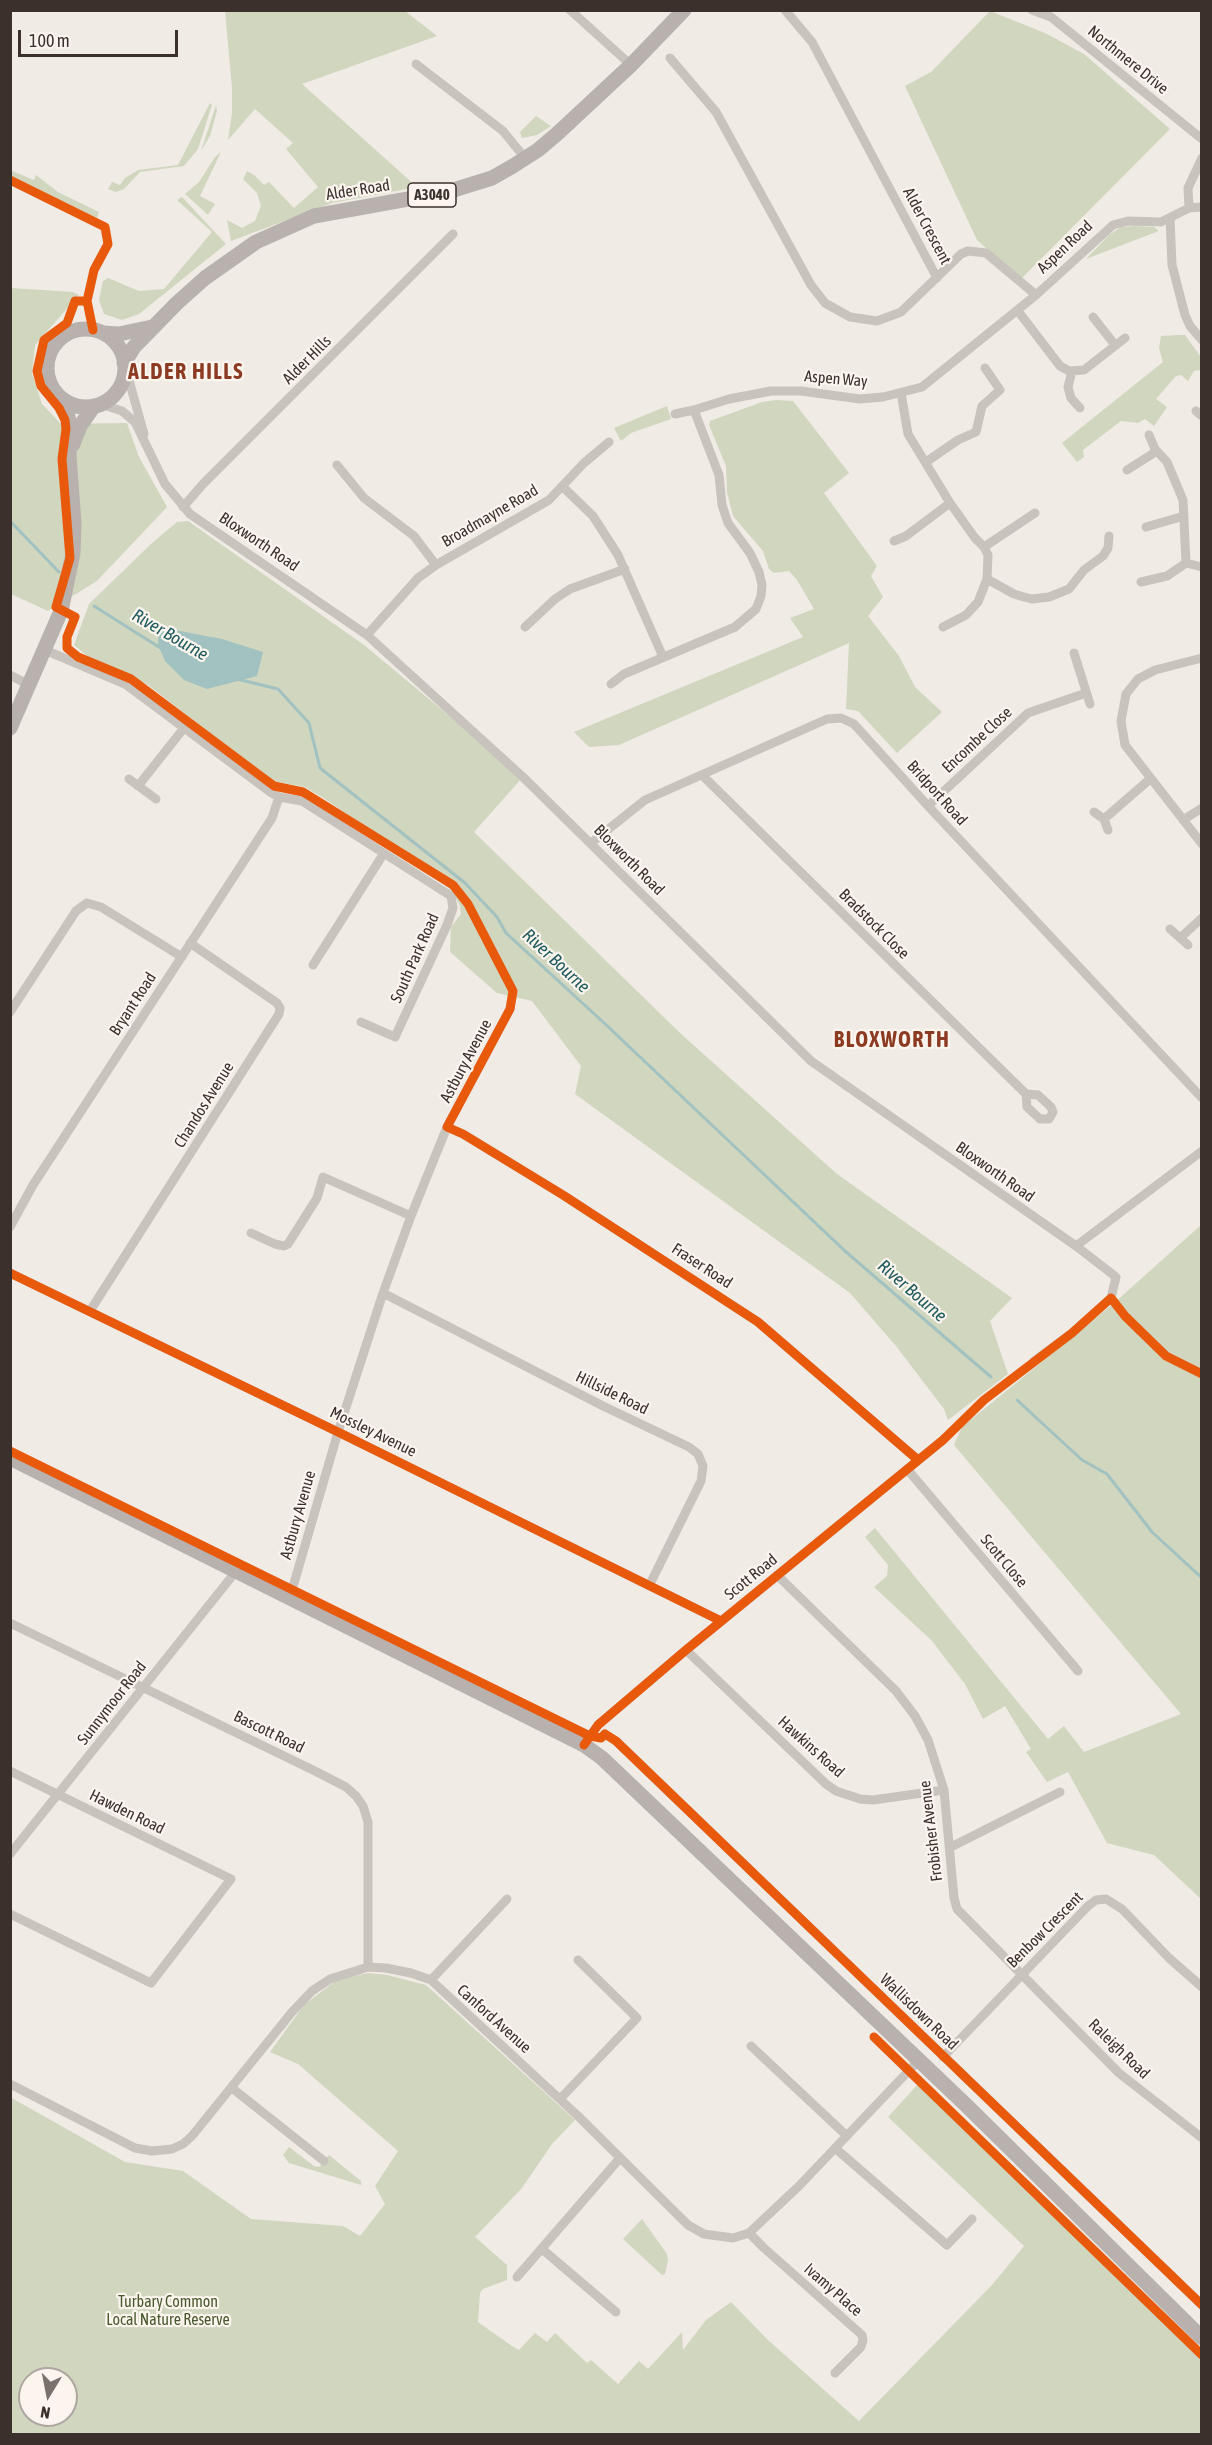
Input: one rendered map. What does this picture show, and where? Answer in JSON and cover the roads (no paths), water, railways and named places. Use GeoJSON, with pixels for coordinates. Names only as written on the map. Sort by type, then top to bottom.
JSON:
{"type":"FeatureCollection","features":[{"type":"Feature","properties":{"kind":"main road","name":"Alder Road"},"geometry":{"type":"LineString","coordinates":[[124,365],[134,346],[152,327],[213,272],[242,250],[275,232],[330,212],[447,192],[492,178],[525,158],[558,133],[631,65],[684,10]]}},
{"type":"Feature","properties":{"kind":"main road","name":"A3040"},"geometry":{"type":"LineString","coordinates":[[10,728],[61,611],[73,553],[70,426],[68,412],[52,387],[47,371],[49,355],[55,344],[75,330],[87,329],[119,334],[152,327]]}},
{"type":"Feature","properties":{"kind":"main road"},"geometry":{"type":"LineString","coordinates":[[103,333],[118,347],[124,365]]}},
{"type":"Feature","properties":{"kind":"main road","name":"A3040"},"geometry":{"type":"LineString","coordinates":[[69,456],[80,426],[97,405],[111,398],[118,390],[124,376],[124,365]]}},
{"type":"Feature","properties":{"kind":"main road"},"geometry":{"type":"LineString","coordinates":[[57,394],[76,406],[97,405]]}},
{"type":"Feature","properties":{"kind":"main road"},"geometry":{"type":"LineString","coordinates":[[10,1458],[584,1745],[619,1774],[968,2107],[1202,2338]]}},
{"type":"Feature","properties":{"kind":"street"},"geometry":{"type":"LineString","coordinates":[[570,10],[631,65]]}},
{"type":"Feature","properties":{"kind":"street","name":"Alder Crescent"},"geometry":{"type":"LineString","coordinates":[[670,58],[716,112],[811,285],[825,303],[850,317],[878,321],[887,319],[909,306],[937,278],[830,73],[812,42],[785,10]]}},
{"type":"Feature","properties":{"kind":"street","name":"Northmere Drive"},"geometry":{"type":"LineString","coordinates":[[1032,10],[1051,16],[1202,139]]}},
{"type":"Feature","properties":{"kind":"street"},"geometry":{"type":"LineString","coordinates":[[416,64],[502,131],[525,158]]}},
{"type":"Feature","properties":{"kind":"street"},"geometry":{"type":"LineString","coordinates":[[1189,208],[1188,188],[1202,159]]}},
{"type":"Feature","properties":{"kind":"street","name":"Aspen Road"},"geometry":{"type":"LineString","coordinates":[[937,278],[961,254],[980,251],[995,259],[1036,295],[1113,225],[1128,221],[1161,222],[1189,208],[1202,207]]}},
{"type":"Feature","properties":{"kind":"street"},"geometry":{"type":"LineString","coordinates":[[1170,218],[1172,266],[1185,315],[1190,326],[1202,340]]}},
{"type":"Feature","properties":{"kind":"street","name":"Alder Hills"},"geometry":{"type":"LineString","coordinates":[[183,507],[204,483],[453,234]]}},
{"type":"Feature","properties":{"kind":"street","name":"Aspen Way"},"geometry":{"type":"LineString","coordinates":[[675,414],[729,399],[771,391],[801,391],[860,399],[901,393],[922,387],[1036,295]]}},
{"type":"Feature","properties":{"kind":"street"},"geometry":{"type":"LineString","coordinates":[[1018,311],[1060,366],[1072,371],[1084,370],[1125,338]]}},
{"type":"Feature","properties":{"kind":"street"},"geometry":{"type":"LineString","coordinates":[[1093,316],[1115,345]]}},
{"type":"Feature","properties":{"kind":"street","name":"Bloxworth Road"},"geometry":{"type":"LineString","coordinates":[[124,365],[146,442]]}},
{"type":"Feature","properties":{"kind":"street"},"geometry":{"type":"LineString","coordinates":[[926,462],[958,440],[976,432],[982,406],[1000,390],[985,368]]}},
{"type":"Feature","properties":{"kind":"street"},"geometry":{"type":"LineString","coordinates":[[1072,371],[1068,387],[1071,398],[1080,408]]}},
{"type":"Feature","properties":{"kind":"street"},"geometry":{"type":"LineString","coordinates":[[901,393],[908,434],[950,503],[988,555],[987,579],[978,602],[968,614],[943,627]]}},
{"type":"Feature","properties":{"kind":"street","name":"Bloxworth Road"},"geometry":{"type":"LineString","coordinates":[[97,405],[110,406],[129,415],[146,442],[165,484],[183,507],[368,635],[591,843],[811,1061],[1076,1246],[1116,1277],[1116,1285],[1111,1298],[1034,1361]]}},
{"type":"Feature","properties":{"kind":"street"},"geometry":{"type":"LineString","coordinates":[[611,684],[624,674],[735,627],[756,609],[761,596],[759,572],[750,553],[729,523],[722,505],[719,475],[694,410]]}},
{"type":"Feature","properties":{"kind":"street"},"geometry":{"type":"LineString","coordinates":[[1149,435],[1157,451],[1167,462],[1183,500],[1186,563]]}},
{"type":"Feature","properties":{"kind":"street","name":"Broadmayne Road"},"geometry":{"type":"LineString","coordinates":[[368,635],[418,578],[436,565],[549,501],[584,463],[609,442]]}},
{"type":"Feature","properties":{"kind":"street"},"geometry":{"type":"LineString","coordinates":[[1126,470],[1157,451]]}},
{"type":"Feature","properties":{"kind":"street","name":"Broadmayne Road"},"geometry":{"type":"LineString","coordinates":[[338,465],[364,498],[414,536],[436,565]]}},
{"type":"Feature","properties":{"kind":"street"},"geometry":{"type":"LineString","coordinates":[[563,487],[593,516],[625,568],[663,657]]}},
{"type":"Feature","properties":{"kind":"street"},"geometry":{"type":"LineString","coordinates":[[894,541],[906,536],[950,503]]}},
{"type":"Feature","properties":{"kind":"street"},"geometry":{"type":"LineString","coordinates":[[984,547],[1035,513]]}},
{"type":"Feature","properties":{"kind":"street"},"geometry":{"type":"LineString","coordinates":[[1146,527],[1184,516]]}},
{"type":"Feature","properties":{"kind":"street"},"geometry":{"type":"LineString","coordinates":[[987,579],[1024,597],[1032,599],[1049,597],[1069,589],[1084,570],[1102,556],[1108,548],[1108,537]]}},
{"type":"Feature","properties":{"kind":"street"},"geometry":{"type":"LineString","coordinates":[[1141,582],[1167,576],[1186,563],[1202,567]]}},
{"type":"Feature","properties":{"kind":"street"},"geometry":{"type":"LineString","coordinates":[[525,627],[555,599],[570,589],[625,568]]}},
{"type":"Feature","properties":{"kind":"street","name":"South Park Road"},"geometry":{"type":"LineString","coordinates":[[45,650],[125,684],[279,797],[302,801],[452,897],[453,908],[395,1036],[361,1022]]}},
{"type":"Feature","properties":{"kind":"street"},"geometry":{"type":"LineString","coordinates":[[1074,653],[1090,704]]}},
{"type":"Feature","properties":{"kind":"street"},"geometry":{"type":"LineString","coordinates":[[1202,658],[1147,674],[1138,679],[1126,694],[1121,711],[1123,738],[1150,779],[1202,844]]}},
{"type":"Feature","properties":{"kind":"street"},"geometry":{"type":"LineString","coordinates":[[10,675],[29,685]]}},
{"type":"Feature","properties":{"kind":"street","name":"Encombe Close"},"geometry":{"type":"LineString","coordinates":[[928,806],[1028,713],[1086,693]]}},
{"type":"Feature","properties":{"kind":"street","name":"Bridport Road"},"geometry":{"type":"LineString","coordinates":[[591,843],[645,800],[826,719],[841,718],[854,724],[1202,1098]]}},
{"type":"Feature","properties":{"kind":"street"},"geometry":{"type":"LineString","coordinates":[[138,786],[184,728]]}},
{"type":"Feature","properties":{"kind":"street","name":"Bradstock Close"},"geometry":{"type":"LineString","coordinates":[[702,775],[1026,1094]]}},
{"type":"Feature","properties":{"kind":"street"},"geometry":{"type":"LineString","coordinates":[[129,779],[156,799]]}},
{"type":"Feature","properties":{"kind":"street"},"geometry":{"type":"LineString","coordinates":[[1104,819],[1150,779]]}},
{"type":"Feature","properties":{"kind":"street","name":"Bryant Road"},"geometry":{"type":"LineString","coordinates":[[10,1227],[33,1185],[272,818],[279,797]]}},
{"type":"Feature","properties":{"kind":"street"},"geometry":{"type":"LineString","coordinates":[[1184,820],[1202,808]]}},
{"type":"Feature","properties":{"kind":"street"},"geometry":{"type":"LineString","coordinates":[[1094,812],[1104,819],[1108,830]]}},
{"type":"Feature","properties":{"kind":"street"},"geometry":{"type":"LineString","coordinates":[[313,965],[384,853]]}},
{"type":"Feature","properties":{"kind":"street"},"geometry":{"type":"LineString","coordinates":[[10,1012],[76,911],[87,903],[101,907],[182,957]]}},
{"type":"Feature","properties":{"kind":"street"},"geometry":{"type":"LineString","coordinates":[[1180,938],[1202,918]]}},
{"type":"Feature","properties":{"kind":"street"},"geometry":{"type":"LineString","coordinates":[[1170,929],[1188,945]]}},
{"type":"Feature","properties":{"kind":"street","name":"Chandos Avenue"},"geometry":{"type":"LineString","coordinates":[[90,1311],[279,1014],[280,1008],[277,1003],[190,943]]}},
{"type":"Feature","properties":{"kind":"street","name":"Astbury Avenue"},"geometry":{"type":"LineString","coordinates":[[290,1597],[338,1432],[383,1293],[411,1216],[447,1127],[510,1009]]}},
{"type":"Feature","properties":{"kind":"street","name":"Fraser Road"},"geometry":{"type":"LineString","coordinates":[[447,1127],[463,1134],[563,1195],[758,1322],[918,1460]]}},
{"type":"Feature","properties":{"kind":"street"},"geometry":{"type":"LineString","coordinates":[[1076,1246],[1202,1151]]}},
{"type":"Feature","properties":{"kind":"street"},"geometry":{"type":"LineString","coordinates":[[251,1233],[284,1246],[288,1244],[299,1230],[317,1198],[323,1177],[411,1216]]}},
{"type":"Feature","properties":{"kind":"street","name":"Mossley Avenue"},"geometry":{"type":"LineString","coordinates":[[10,1273],[721,1621]]}},
{"type":"Feature","properties":{"kind":"street","name":"Hillside Road"},"geometry":{"type":"LineString","coordinates":[[383,1293],[603,1406],[689,1447],[698,1454],[703,1466],[701,1481],[649,1586]]}},
{"type":"Feature","properties":{"kind":"street","name":"Scott Road"},"geometry":{"type":"LineString","coordinates":[[584,1745],[598,1725],[686,1650],[943,1440]]}},
{"type":"Feature","properties":{"kind":"street","name":"Scott Close"},"geometry":{"type":"LineString","coordinates":[[907,1470],[1078,1671]]}},
{"type":"Feature","properties":{"kind":"street","name":"Sunnymoor Road"},"geometry":{"type":"LineString","coordinates":[[10,1854],[237,1570]]}},
{"type":"Feature","properties":{"kind":"street","name":"Frobisher Avenue"},"geometry":{"type":"LineString","coordinates":[[777,1575],[896,1691],[915,1716],[928,1740],[944,1790],[957,1909],[1022,1974]]}},
{"type":"Feature","properties":{"kind":"street","name":"Bascott Road"},"geometry":{"type":"LineString","coordinates":[[10,1623],[346,1787],[356,1796],[363,1806],[368,1822],[368,1967]]}},
{"type":"Feature","properties":{"kind":"street","name":"Hawkins Road"},"geometry":{"type":"LineString","coordinates":[[686,1650],[836,1791],[860,1799],[873,1800],[944,1790]]}},
{"type":"Feature","properties":{"kind":"street","name":"Wallisdown Road"},"geometry":{"type":"LineString","coordinates":[[616,1741],[1202,2305]]}},
{"type":"Feature","properties":{"kind":"street","name":"Hawden Road"},"geometry":{"type":"LineString","coordinates":[[10,1771],[231,1879],[151,1983],[10,1914]]}},
{"type":"Feature","properties":{"kind":"street"},"geometry":{"type":"LineString","coordinates":[[951,1847],[1060,1792]]}},
{"type":"Feature","properties":{"kind":"street"},"geometry":{"type":"LineString","coordinates":[[431,1980],[507,1899]]}},
{"type":"Feature","properties":{"kind":"street","name":"Benbow Crescent"},"geometry":{"type":"LineString","coordinates":[[943,2057],[1096,1900],[1106,1899],[1122,1909],[1169,1958],[1202,1987]]}},
{"type":"Feature","properties":{"kind":"street"},"geometry":{"type":"LineString","coordinates":[[560,2099],[637,2018],[578,1960]]}},
{"type":"Feature","properties":{"kind":"street","name":"Canford Avenue"},"geometry":{"type":"LineString","coordinates":[[10,2084],[130,2145],[144,2150],[172,2149],[188,2140],[292,2012],[312,1991],[330,1979],[368,1967],[398,1970],[431,1980],[560,2099],[688,2225],[709,2236],[726,2238],[749,2233]]}},
{"type":"Feature","properties":{"kind":"street","name":"Raleigh Road"},"geometry":{"type":"LineString","coordinates":[[1022,1974],[1119,2073],[1202,2138]]}},
{"type":"Feature","properties":{"kind":"street"},"geometry":{"type":"LineString","coordinates":[[751,2046],[847,2136]]}},
{"type":"Feature","properties":{"kind":"street"},"geometry":{"type":"LineString","coordinates":[[749,2233],[799,2186],[919,2060]]}},
{"type":"Feature","properties":{"kind":"street"},"geometry":{"type":"LineString","coordinates":[[232,2088],[324,2161]]}},
{"type":"Feature","properties":{"kind":"street"},"geometry":{"type":"LineString","coordinates":[[968,2107],[982,2093]]}},
{"type":"Feature","properties":{"kind":"street"},"geometry":{"type":"LineString","coordinates":[[835,2148],[947,2245],[972,2219]]}},
{"type":"Feature","properties":{"kind":"street"},"geometry":{"type":"LineString","coordinates":[[517,2277],[620,2158]]}},
{"type":"Feature","properties":{"kind":"street","name":"Ivamy Place"},"geometry":{"type":"LineString","coordinates":[[749,2233],[862,2335],[861,2347],[835,2373]]}},
{"type":"Feature","properties":{"kind":"street"},"geometry":{"type":"LineString","coordinates":[[542,2249],[616,2312]]}},
{"type":"Feature","properties":{"kind":"water"},"geometry":{"type":"Polygon","coordinates":[[[159,627],[222,639],[263,652],[257,676],[207,689],[184,680],[165,661],[158,645],[159,627]]]}},
{"type":"Feature","properties":{"kind":"waterway","name":"River Bourne"},"geometry":{"type":"LineString","coordinates":[[10,521],[59,572]]}},
{"type":"Feature","properties":{"kind":"waterway","name":"River Bourne"},"geometry":{"type":"LineString","coordinates":[[94,606],[162,649]]}},
{"type":"Feature","properties":{"kind":"waterway","name":"River Bourne"},"geometry":{"type":"LineString","coordinates":[[237,679],[278,689],[309,723],[320,768],[465,883],[497,917],[506,933],[845,1251],[991,1377]]}},
{"type":"Feature","properties":{"kind":"waterway","name":"River Bourne"},"geometry":{"type":"LineString","coordinates":[[1017,1400],[1082,1460],[1107,1474],[1152,1532],[1202,1578]]}},
{"type":"Feature","properties":{"kind":"district","name":"ALDER HILLS"},"geometry":{"type":"Point","coordinates":[186,372]}},
{"type":"Feature","properties":{"kind":"district","name":"BLOXWORTH"},"geometry":{"type":"Point","coordinates":[892,1040]}},
{"type":"Feature","properties":{"kind":"park label","name":"Turbary Common Local Nature Reserve"},"geometry":{"type":"Point","coordinates":[168,2311]}}]}
